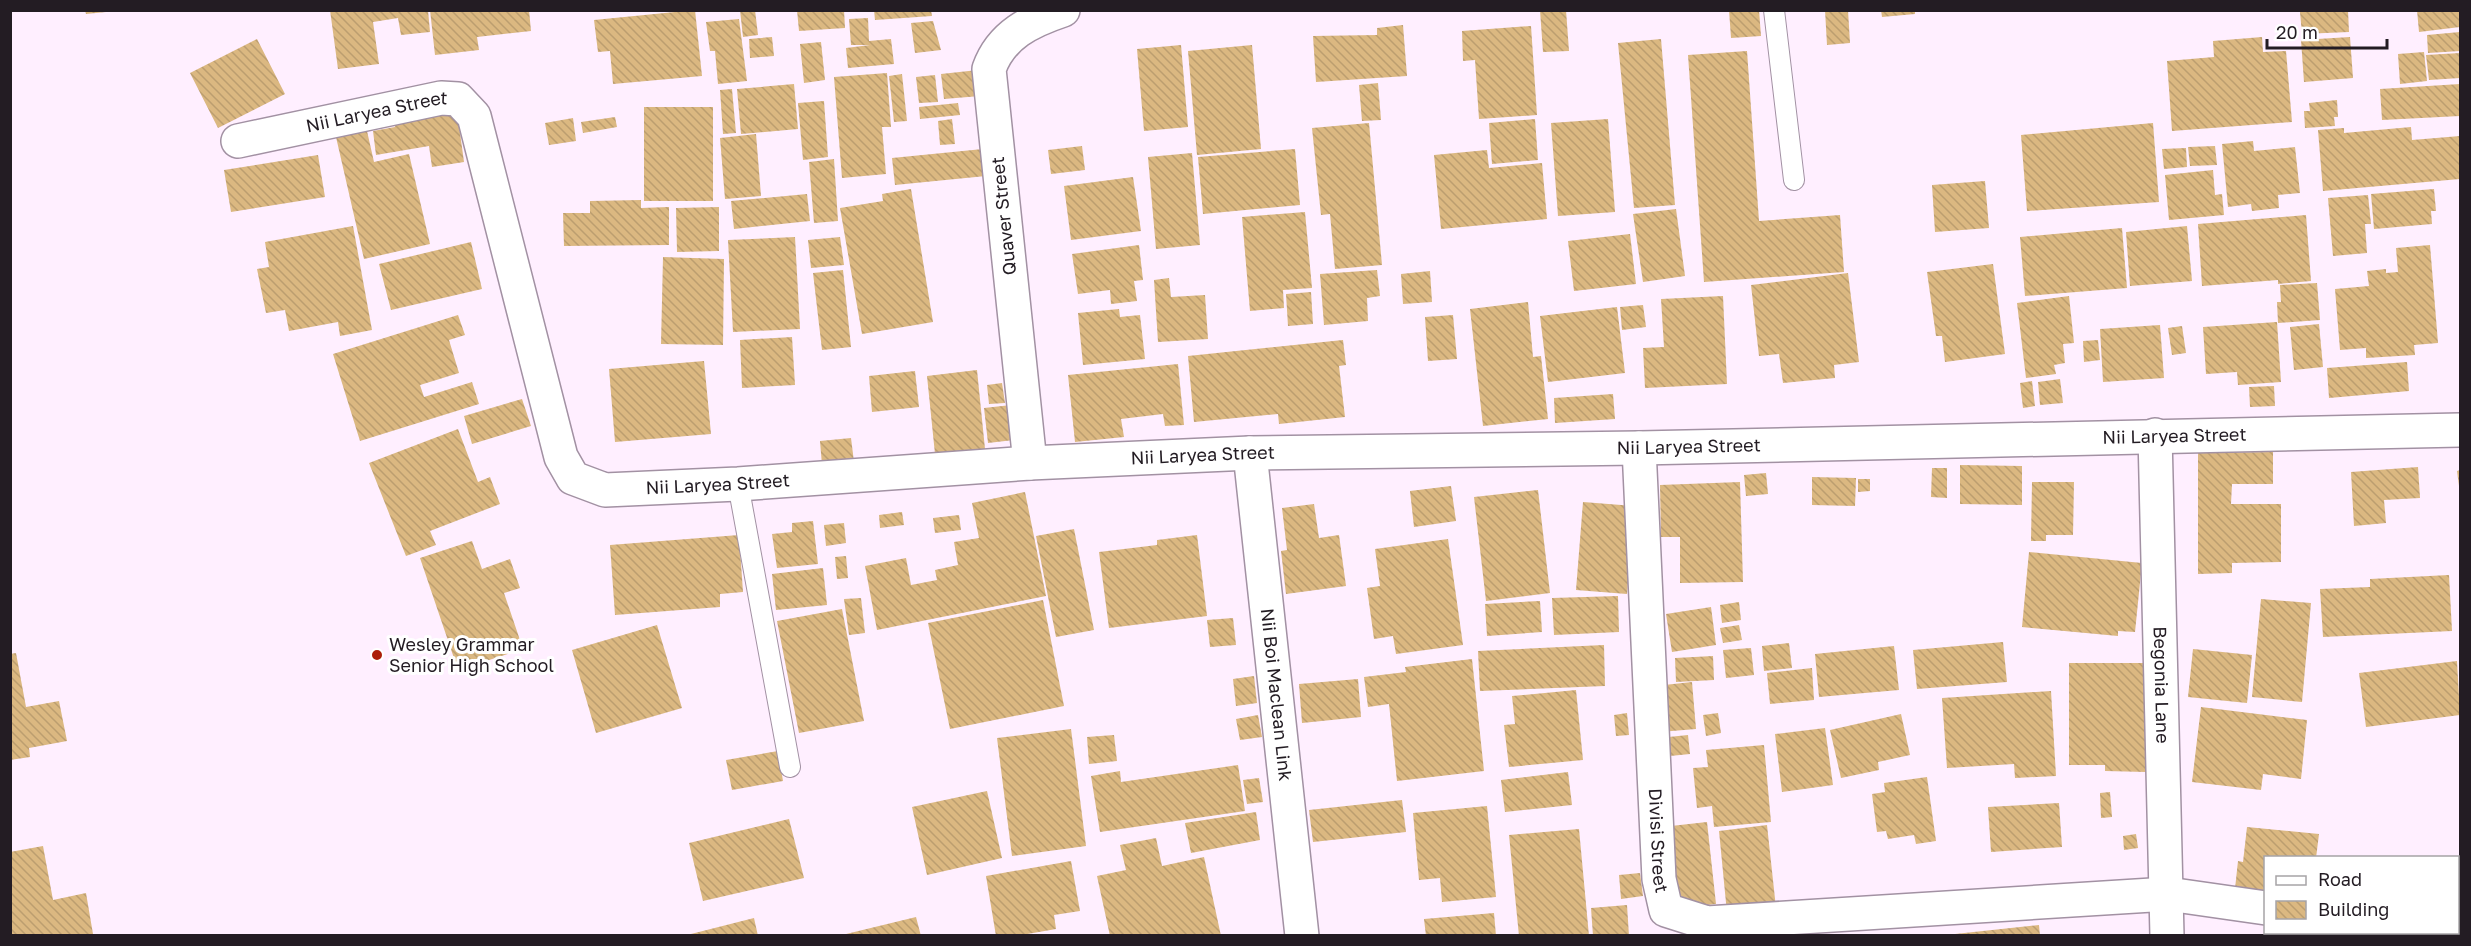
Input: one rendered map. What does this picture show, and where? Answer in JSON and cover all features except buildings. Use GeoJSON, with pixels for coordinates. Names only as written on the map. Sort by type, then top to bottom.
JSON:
{"type":"FeatureCollection","features":[{"type":"Feature","properties":{"kind":"street","name":"Quaver Street"},"geometry":{"type":"LineString","coordinates":[[1030,463],[990,69],[1000,45],[1009,36],[1022,27],[1064,10]]}},
{"type":"Feature","properties":{"kind":"street","name":"Nii Laryea Street"},"geometry":{"type":"LineString","coordinates":[[238,141],[441,98],[458,99],[474,117],[558,446],[573,478],[605,490],[738,484],[1030,463],[1250,453],[1639,448],[2460,430]]}},
{"type":"Feature","properties":{"kind":"street","name":"Begonia Lane"},"geometry":{"type":"LineString","coordinates":[[2155,435],[2168,894],[2167,936]]}},
{"type":"Feature","properties":{"kind":"street","name":"Divisi Street"},"geometry":{"type":"LineString","coordinates":[[1639,448],[1659,879],[1666,910],[1707,923],[2168,894]]}},
{"type":"Feature","properties":{"kind":"street","name":"Nii Boi Maclean Link"},"geometry":{"type":"LineString","coordinates":[[1250,453],[1302,936]]}},
{"type":"Feature","properties":{"kind":"street"},"geometry":{"type":"LineString","coordinates":[[2168,894],[2264,908]]}},
{"type":"Feature","properties":{"kind":"lane"},"geometry":{"type":"LineString","coordinates":[[1774,10],[1794,180]]}},
{"type":"Feature","properties":{"kind":"lane"},"geometry":{"type":"LineString","coordinates":[[738,484],[790,767]]}},
{"type":"Feature","properties":{"kind":"place","name":"Wesley Grammar Senior High School"},"geometry":{"type":"Point","coordinates":[377,655]}}]}
